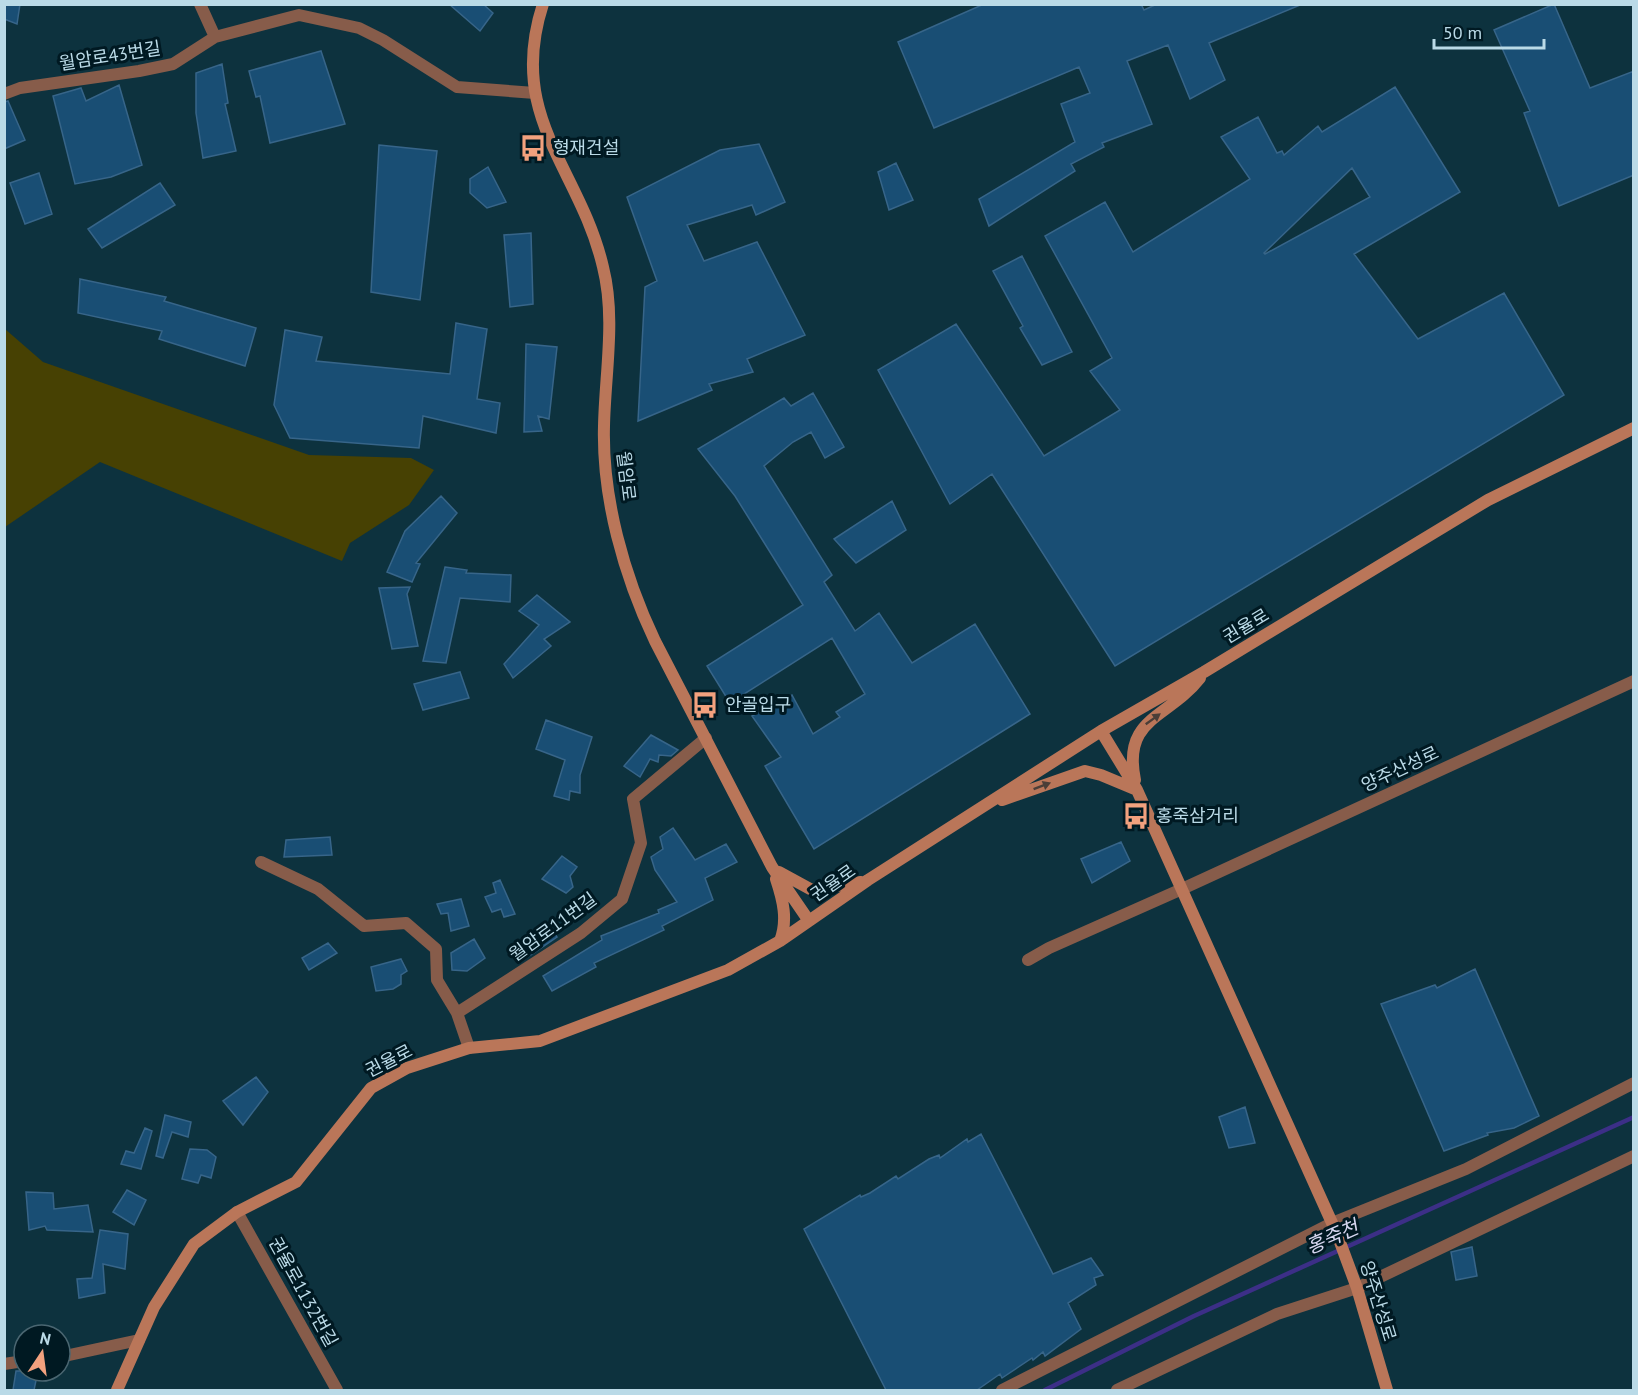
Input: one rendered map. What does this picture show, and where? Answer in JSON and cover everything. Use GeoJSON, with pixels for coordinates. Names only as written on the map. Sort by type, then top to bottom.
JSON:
{"type":"FeatureCollection","features":[{"type":"Feature","properties":{"kind":"main road","name":"월암로"},"geometry":{"type":"LineString","coordinates":[[543,4],[534,44],[535,93],[547,138],[590,225],[604,268],[609,317],[604,428],[605,462],[621,546],[642,614],[772,867],[809,921]]}},
{"type":"Feature","properties":{"kind":"main road","name":"권율로"},"geometry":{"type":"LineString","coordinates":[[117,1390],[154,1307],[194,1244],[237,1212],[296,1182],[371,1088],[407,1068],[469,1048],[540,1041],[728,970],[780,941],[868,880],[1101,731],[1204,672],[1488,500],[1634,429]]}},
{"type":"Feature","properties":{"kind":"main road"},"geometry":{"type":"LineString","coordinates":[[1137,790],[1131,759],[1140,729],[1187,694],[1204,672]]}},
{"type":"Feature","properties":{"kind":"main road","name":"양주산성로"},"geometry":{"type":"LineString","coordinates":[[1101,731],[1137,790],[1334,1228],[1357,1288],[1387,1390]]}},
{"type":"Feature","properties":{"kind":"main road"},"geometry":{"type":"LineString","coordinates":[[986,805],[1085,771],[1137,790]]}},
{"type":"Feature","properties":{"kind":"main road"},"geometry":{"type":"LineString","coordinates":[[772,867],[794,882],[812,890],[831,889],[868,880]]}},
{"type":"Feature","properties":{"kind":"main road"},"geometry":{"type":"LineString","coordinates":[[772,867],[784,910],[785,928],[780,941]]}},
{"type":"Feature","properties":{"kind":"street"},"geometry":{"type":"LineString","coordinates":[[200,4],[216,36]]}},
{"type":"Feature","properties":{"kind":"street","name":"월암로43번길"},"geometry":{"type":"LineString","coordinates":[[4,94],[20,88],[173,64],[216,36],[299,15],[359,28],[383,40],[456,87],[535,93]]}},
{"type":"Feature","properties":{"kind":"street","name":"양주산성로"},"geometry":{"type":"LineString","coordinates":[[1182,890],[1634,681]]}},
{"type":"Feature","properties":{"kind":"street","name":"월암로11번길"},"geometry":{"type":"LineString","coordinates":[[457,1013],[581,933],[622,899],[641,843],[633,799],[706,738]]}},
{"type":"Feature","properties":{"kind":"street"},"geometry":{"type":"LineString","coordinates":[[261,862],[318,889],[364,926],[406,923],[436,949],[437,980],[457,1013],[469,1048]]}},
{"type":"Feature","properties":{"kind":"street"},"geometry":{"type":"LineString","coordinates":[[1028,960],[1049,948],[1182,890]]}},
{"type":"Feature","properties":{"kind":"street"},"geometry":{"type":"LineString","coordinates":[[1002,1390],[1334,1228],[1466,1169],[1634,1083]]}},
{"type":"Feature","properties":{"kind":"street"},"geometry":{"type":"LineString","coordinates":[[1117,1390],[1277,1314],[1357,1288],[1634,1156]]}},
{"type":"Feature","properties":{"kind":"street","name":"권율로1132번길"},"geometry":{"type":"LineString","coordinates":[[237,1212],[337,1390]]}},
{"type":"Feature","properties":{"kind":"street"},"geometry":{"type":"LineString","coordinates":[[72,1354],[139,1340]]}},
{"type":"Feature","properties":{"kind":"shaded area"},"geometry":{"type":"Polygon","coordinates":[[[5,329],[43,362],[309,455],[411,458],[434,470],[409,505],[350,543],[342,561],[100,462],[5,527],[5,329]]]}},
{"type":"Feature","properties":{"kind":"building"},"geometry":{"type":"Polygon","coordinates":[[[4,4],[20,4],[17,24],[4,19],[4,4]]]}},
{"type":"Feature","properties":{"kind":"building"},"geometry":{"type":"Polygon","coordinates":[[[449,4],[483,4],[493,13],[480,31],[449,4]]]}},
{"type":"Feature","properties":{"kind":"building"},"geometry":{"type":"Polygon","coordinates":[[[984,4],[1141,4],[1144,10],[1157,4],[1300,5],[1209,43],[1225,80],[1190,99],[1168,45],[1127,61],[1152,124],[1102,143],[1104,147],[1071,164],[1075,171],[989,226],[979,199],[1075,142],[1061,104],[1090,93],[1079,67],[934,128],[898,42],[984,4]]]}},
{"type":"Feature","properties":{"kind":"building"},"geometry":{"type":"Polygon","coordinates":[[[1554,4],[1590,88],[1634,71],[1634,175],[1559,206],[1524,113],[1530,111],[1494,30],[1554,4]]]}},
{"type":"Feature","properties":{"kind":"building"},"geometry":{"type":"Polygon","coordinates":[[[321,51],[345,124],[270,143],[260,96],[256,97],[249,71],[321,51]]]}},
{"type":"Feature","properties":{"kind":"building"},"geometry":{"type":"Polygon","coordinates":[[[222,64],[228,103],[225,104],[236,151],[203,158],[196,113],[196,73],[222,64]]]}},
{"type":"Feature","properties":{"kind":"building"},"geometry":{"type":"Polygon","coordinates":[[[119,85],[142,165],[111,177],[75,184],[53,96],[81,88],[86,101],[119,85]]]}},
{"type":"Feature","properties":{"kind":"building"},"geometry":{"type":"Polygon","coordinates":[[[1395,87],[1460,192],[1354,254],[1418,339],[1504,293],[1564,395],[1115,666],[992,474],[950,504],[878,370],[956,324],[1044,456],[1120,410],[1090,371],[1112,358],[1045,236],[1105,202],[1133,252],[1250,179],[1221,137],[1258,117],[1277,153],[1282,151],[1284,155],[1318,126],[1322,132],[1395,87]],[[1352,168],[1264,253],[1265,254],[1370,197],[1352,168]]]}},
{"type":"Feature","properties":{"kind":"building"},"geometry":{"type":"Polygon","coordinates":[[[8,101],[25,140],[4,149],[4,102],[8,101]]]}},
{"type":"Feature","properties":{"kind":"building"},"geometry":{"type":"Polygon","coordinates":[[[759,144],[785,202],[756,215],[752,205],[687,225],[704,261],[757,242],[805,335],[747,359],[753,372],[709,384],[712,390],[638,421],[645,287],[657,281],[627,197],[720,150],[759,144]]]}},
{"type":"Feature","properties":{"kind":"building"},"geometry":{"type":"Polygon","coordinates":[[[379,145],[437,151],[420,300],[371,292],[379,145]]]}},
{"type":"Feature","properties":{"kind":"building"},"geometry":{"type":"Polygon","coordinates":[[[896,163],[913,200],[889,210],[878,172],[896,163]]]}},
{"type":"Feature","properties":{"kind":"building"},"geometry":{"type":"Polygon","coordinates":[[[488,167],[506,202],[487,208],[470,193],[470,179],[488,167]]]}},
{"type":"Feature","properties":{"kind":"building"},"geometry":{"type":"Polygon","coordinates":[[[39,173],[52,214],[25,224],[10,183],[39,173]]]}},
{"type":"Feature","properties":{"kind":"building"},"geometry":{"type":"Polygon","coordinates":[[[160,183],[175,205],[102,248],[88,229],[160,183]]]}},
{"type":"Feature","properties":{"kind":"building"},"geometry":{"type":"Polygon","coordinates":[[[531,233],[533,304],[510,307],[504,235],[531,233]]]}},
{"type":"Feature","properties":{"kind":"building"},"geometry":{"type":"Polygon","coordinates":[[[1022,256],[1072,352],[1042,365],[1020,328],[1023,326],[993,271],[1022,256]]]}},
{"type":"Feature","properties":{"kind":"building"},"geometry":{"type":"Polygon","coordinates":[[[80,279],[166,297],[164,301],[256,328],[245,366],[159,339],[162,331],[78,313],[80,279]]]}},
{"type":"Feature","properties":{"kind":"building"},"geometry":{"type":"Polygon","coordinates":[[[456,323],[487,329],[477,399],[500,403],[496,433],[423,416],[419,448],[290,438],[274,405],[285,330],[322,337],[316,361],[450,374],[456,323]]]}},
{"type":"Feature","properties":{"kind":"building"},"geometry":{"type":"Polygon","coordinates":[[[526,344],[557,347],[549,419],[538,416],[542,431],[524,432],[526,344]]]}},
{"type":"Feature","properties":{"kind":"building"},"geometry":{"type":"Polygon","coordinates":[[[813,393],[844,447],[825,458],[811,432],[793,442],[764,466],[832,575],[824,582],[855,631],[879,613],[912,663],[975,624],[1030,714],[814,849],[765,766],[781,757],[752,716],[792,695],[813,734],[840,717],[836,712],[865,694],[832,638],[730,703],[707,666],[803,605],[735,496],[698,449],[784,398],[791,406],[813,393]]]}},
{"type":"Feature","properties":{"kind":"building"},"geometry":{"type":"Polygon","coordinates":[[[441,496],[457,513],[416,563],[420,564],[412,582],[387,572],[405,531],[441,496]]]}},
{"type":"Feature","properties":{"kind":"building"},"geometry":{"type":"Polygon","coordinates":[[[892,501],[906,530],[856,563],[834,539],[892,501]]]}},
{"type":"Feature","properties":{"kind":"building"},"geometry":{"type":"Polygon","coordinates":[[[445,567],[467,570],[466,573],[511,575],[510,602],[460,598],[446,663],[423,661],[445,567]]]}},
{"type":"Feature","properties":{"kind":"building"},"geometry":{"type":"Polygon","coordinates":[[[410,587],[407,594],[418,646],[392,649],[379,588],[410,587]]]}},
{"type":"Feature","properties":{"kind":"building"},"geometry":{"type":"Polygon","coordinates":[[[537,595],[570,622],[544,639],[551,646],[513,678],[504,664],[539,625],[519,611],[537,595]]]}},
{"type":"Feature","properties":{"kind":"building"},"geometry":{"type":"Polygon","coordinates":[[[460,672],[469,698],[423,710],[414,684],[460,672]]]}},
{"type":"Feature","properties":{"kind":"building"},"geometry":{"type":"Polygon","coordinates":[[[546,720],[592,737],[580,775],[580,793],[570,791],[569,800],[554,796],[565,760],[536,749],[546,720]]]}},
{"type":"Feature","properties":{"kind":"building"},"geometry":{"type":"Polygon","coordinates":[[[651,735],[678,750],[671,756],[659,755],[658,762],[650,759],[640,777],[624,766],[651,735]]]}},
{"type":"Feature","properties":{"kind":"building"},"geometry":{"type":"Polygon","coordinates":[[[673,828],[695,860],[726,844],[737,862],[705,878],[713,900],[662,926],[664,930],[594,963],[596,967],[552,991],[543,976],[602,940],[601,936],[659,913],[658,910],[677,902],[655,870],[651,857],[663,849],[660,837],[673,828]]]}},
{"type":"Feature","properties":{"kind":"building"},"geometry":{"type":"Polygon","coordinates":[[[330,837],[332,855],[284,857],[286,840],[330,837]]]}},
{"type":"Feature","properties":{"kind":"building"},"geometry":{"type":"Polygon","coordinates":[[[1121,842],[1130,861],[1092,883],[1081,859],[1121,842]]]}},
{"type":"Feature","properties":{"kind":"building"},"geometry":{"type":"Polygon","coordinates":[[[562,856],[577,867],[570,876],[573,887],[566,893],[542,879],[562,856]]]}},
{"type":"Feature","properties":{"kind":"building"},"geometry":{"type":"Polygon","coordinates":[[[500,880],[515,914],[504,917],[501,909],[492,912],[485,897],[496,893],[493,883],[500,880]]]}},
{"type":"Feature","properties":{"kind":"building"},"geometry":{"type":"Polygon","coordinates":[[[461,899],[469,926],[451,931],[448,913],[441,914],[437,904],[461,899]]]}},
{"type":"Feature","properties":{"kind":"building"},"geometry":{"type":"Polygon","coordinates":[[[555,934],[557,937],[519,963],[510,951],[555,934]]]}},
{"type":"Feature","properties":{"kind":"building"},"geometry":{"type":"Polygon","coordinates":[[[474,939],[485,958],[467,971],[452,970],[451,953],[474,939]]]}},
{"type":"Feature","properties":{"kind":"building"},"geometry":{"type":"Polygon","coordinates":[[[328,943],[337,953],[309,970],[302,958],[328,943]]]}},
{"type":"Feature","properties":{"kind":"building"},"geometry":{"type":"Polygon","coordinates":[[[401,959],[407,971],[401,975],[401,984],[393,989],[376,991],[371,967],[401,959]]]}},
{"type":"Feature","properties":{"kind":"building"},"geometry":{"type":"Polygon","coordinates":[[[1475,969],[1539,1116],[1514,1128],[1487,1133],[1488,1135],[1444,1151],[1381,1004],[1435,985],[1437,988],[1475,969]]]}},
{"type":"Feature","properties":{"kind":"building"},"geometry":{"type":"Polygon","coordinates":[[[256,1077],[268,1092],[243,1125],[223,1101],[256,1077]]]}},
{"type":"Feature","properties":{"kind":"building"},"geometry":{"type":"Polygon","coordinates":[[[1245,1107],[1255,1143],[1229,1148],[1219,1117],[1245,1107]]]}},
{"type":"Feature","properties":{"kind":"building"},"geometry":{"type":"Polygon","coordinates":[[[165,1115],[191,1122],[188,1137],[172,1132],[163,1158],[156,1156],[165,1115]]]}},
{"type":"Feature","properties":{"kind":"building"},"geometry":{"type":"Polygon","coordinates":[[[145,1128],[152,1131],[141,1169],[121,1164],[126,1151],[134,1153],[145,1128]]]}},
{"type":"Feature","properties":{"kind":"building"},"geometry":{"type":"Polygon","coordinates":[[[981,1134],[1053,1274],[1091,1258],[1103,1275],[1094,1278],[1096,1285],[1068,1303],[1081,1329],[1045,1356],[1043,1352],[1002,1378],[1000,1374],[977,1390],[886,1390],[804,1229],[860,1195],[861,1197],[870,1193],[896,1176],[898,1179],[929,1159],[939,1155],[940,1158],[967,1139],[968,1142],[981,1134]]]}},
{"type":"Feature","properties":{"kind":"building"},"geometry":{"type":"Polygon","coordinates":[[[190,1149],[207,1150],[216,1157],[211,1178],[201,1175],[198,1183],[182,1179],[190,1149]]]}},
{"type":"Feature","properties":{"kind":"building"},"geometry":{"type":"Polygon","coordinates":[[[127,1190],[146,1200],[134,1225],[113,1212],[127,1190]]]}},
{"type":"Feature","properties":{"kind":"building"},"geometry":{"type":"Polygon","coordinates":[[[26,1192],[53,1193],[54,1209],[88,1205],[93,1232],[47,1230],[45,1226],[29,1230],[26,1192]]]}},
{"type":"Feature","properties":{"kind":"building"},"geometry":{"type":"Polygon","coordinates":[[[100,1230],[128,1234],[125,1269],[103,1264],[105,1293],[79,1298],[77,1279],[92,1278],[100,1230]]]}},
{"type":"Feature","properties":{"kind":"building"},"geometry":{"type":"Polygon","coordinates":[[[1472,1247],[1477,1276],[1456,1280],[1451,1252],[1472,1247]]]}},
{"type":"Feature","properties":{"kind":"building"},"geometry":{"type":"Polygon","coordinates":[[[14,1383],[35,1383],[34,1390],[13,1390],[14,1383]]]}},
{"type":"Feature","properties":{"kind":"waterway","name":"홍죽천"},"geometry":{"type":"LineString","coordinates":[[1045,1390],[1194,1316],[1634,1117]]}},
{"type":"Feature","properties":{"kind":"place","name":"형재건설"},"geometry":{"type":"Point","coordinates":[533,148]}},
{"type":"Feature","properties":{"kind":"place","name":"안골입구"},"geometry":{"type":"Point","coordinates":[705,705]}},
{"type":"Feature","properties":{"kind":"place","name":"홍죽삼거리"},"geometry":{"type":"Point","coordinates":[1136,816]}}]}
